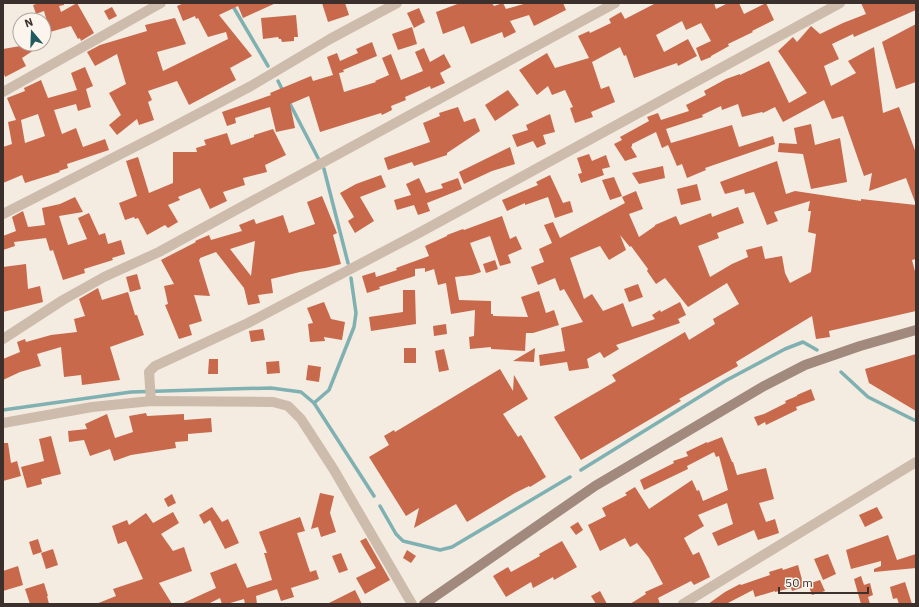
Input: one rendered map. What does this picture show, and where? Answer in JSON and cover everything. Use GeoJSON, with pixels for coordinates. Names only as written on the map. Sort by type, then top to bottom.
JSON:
{"type":"FeatureCollection","features":[{"type":"Feature","properties":{"kind":"main road"},"geometry":{"type":"LineString","coordinates":[[424,604],[595,486],[764,386],[805,365],[860,346],[916,330]]}},
{"type":"Feature","properties":{"kind":"street"},"geometry":{"type":"LineString","coordinates":[[3,92],[161,3]]}},
{"type":"Feature","properties":{"kind":"street"},"geometry":{"type":"LineString","coordinates":[[3,214],[251,86],[330,39],[397,3]]}},
{"type":"Feature","properties":{"kind":"street"},"geometry":{"type":"LineString","coordinates":[[3,339],[63,300],[104,277],[159,252],[615,3]]}},
{"type":"Feature","properties":{"kind":"street"},"geometry":{"type":"LineString","coordinates":[[150,398],[149,372],[155,366],[248,323],[417,234],[840,3]]}},
{"type":"Feature","properties":{"kind":"street"},"geometry":{"type":"LineString","coordinates":[[3,423],[150,398],[273,402],[288,406],[301,419],[334,470],[412,604]]}},
{"type":"Feature","properties":{"kind":"street"},"geometry":{"type":"LineString","coordinates":[[683,604],[916,462]]}},
{"type":"Feature","properties":{"kind":"building"},"geometry":{"type":"Polygon","coordinates":[[[39,3],[64,3],[64,5],[59,6],[61,12],[77,3],[94,33],[81,41],[80,38],[78,39],[71,26],[52,31],[52,12],[35,12],[33,5],[39,3]]]}},
{"type":"Feature","properties":{"kind":"building"},"geometry":{"type":"Polygon","coordinates":[[[184,3],[276,3],[243,18],[238,6],[219,15],[252,56],[230,68],[236,80],[189,105],[177,81],[148,91],[152,100],[148,102],[154,120],[139,125],[137,119],[117,135],[109,125],[121,115],[109,93],[126,84],[117,54],[95,66],[87,52],[100,45],[147,31],[145,25],[175,18],[186,44],[157,52],[163,71],[228,39],[226,32],[208,37],[198,18],[196,19],[195,16],[183,21],[177,6],[184,3]]]}},
{"type":"Feature","properties":{"kind":"building"},"geometry":{"type":"Polygon","coordinates":[[[322,3],[345,3],[349,15],[328,22],[322,3]]]}},
{"type":"Feature","properties":{"kind":"building"},"geometry":{"type":"Polygon","coordinates":[[[460,3],[492,3],[494,6],[503,3],[506,9],[527,3],[563,3],[566,10],[534,26],[529,15],[510,21],[516,32],[504,38],[502,32],[471,44],[464,26],[443,34],[436,12],[460,3]]]}},
{"type":"Feature","properties":{"kind":"building"},"geometry":{"type":"Polygon","coordinates":[[[656,3],[714,3],[716,9],[728,3],[739,3],[744,14],[766,3],[774,20],[728,44],[729,46],[701,61],[696,48],[711,41],[701,23],[686,30],[682,21],[656,35],[664,52],[688,39],[697,56],[678,66],[677,63],[634,78],[626,55],[624,56],[620,47],[592,62],[601,89],[609,86],[615,102],[591,112],[593,117],[575,123],[570,108],[573,107],[565,90],[552,95],[548,86],[537,95],[519,70],[547,53],[555,68],[589,58],[578,36],[589,31],[590,33],[611,23],[609,19],[621,12],[625,19],[656,3]]]}},
{"type":"Feature","properties":{"kind":"building"},"geometry":{"type":"Polygon","coordinates":[[[861,3],[916,3],[916,10],[854,37],[853,34],[832,44],[839,59],[824,66],[831,86],[856,73],[848,61],[874,47],[883,113],[899,107],[916,153],[916,202],[906,178],[869,191],[872,173],[864,176],[843,116],[832,119],[824,100],[783,122],[775,107],[763,113],[742,117],[738,104],[722,110],[721,106],[702,115],[703,117],[666,129],[671,143],[732,125],[739,147],[773,136],[775,144],[705,168],[706,170],[687,178],[682,164],[677,166],[668,145],[662,148],[656,132],[632,144],[631,147],[637,157],[625,161],[614,144],[622,140],[620,137],[649,121],[647,117],[658,113],[661,120],[689,111],[686,105],[706,95],[704,91],[726,79],[740,75],[769,61],[789,103],[807,93],[778,51],[793,37],[797,42],[811,26],[820,34],[866,14],[861,3]]]}},
{"type":"Feature","properties":{"kind":"building"},"geometry":{"type":"Polygon","coordinates":[[[112,7],[117,16],[109,20],[104,11],[112,7]]]}},
{"type":"Feature","properties":{"kind":"building"},"geometry":{"type":"Polygon","coordinates":[[[419,8],[425,22],[414,28],[407,13],[419,8]]]}},
{"type":"Feature","properties":{"kind":"building"},"geometry":{"type":"Polygon","coordinates":[[[296,15],[298,37],[294,37],[294,41],[282,42],[278,37],[263,39],[261,18],[296,15]]]}},
{"type":"Feature","properties":{"kind":"building"},"geometry":{"type":"Polygon","coordinates":[[[916,24],[916,82],[896,89],[882,42],[916,24]]]}},
{"type":"Feature","properties":{"kind":"building"},"geometry":{"type":"Polygon","coordinates":[[[412,27],[417,44],[398,50],[392,34],[412,27]]]}},
{"type":"Feature","properties":{"kind":"building"},"geometry":{"type":"Polygon","coordinates":[[[372,42],[377,56],[339,73],[344,92],[376,82],[375,81],[389,75],[382,58],[391,54],[401,80],[423,71],[415,52],[424,48],[430,62],[444,54],[451,67],[440,73],[445,83],[431,89],[430,86],[405,97],[406,100],[391,106],[392,110],[382,115],[381,113],[320,132],[309,96],[290,104],[295,128],[276,132],[270,107],[235,118],[236,123],[227,126],[222,112],[271,95],[270,93],[311,76],[313,81],[333,75],[327,57],[337,53],[340,61],[358,53],[356,49],[372,42]]]}},
{"type":"Feature","properties":{"kind":"building"},"geometry":{"type":"Polygon","coordinates":[[[12,47],[12,52],[31,52],[22,58],[26,66],[5,77],[3,71],[3,49],[12,47]]]}},
{"type":"Feature","properties":{"kind":"building"},"geometry":{"type":"Polygon","coordinates":[[[85,67],[93,86],[86,89],[91,107],[78,111],[76,104],[54,110],[62,134],[76,128],[83,147],[105,139],[109,150],[67,164],[68,168],[59,171],[60,172],[25,183],[22,175],[3,183],[3,147],[12,144],[8,122],[16,120],[7,98],[25,91],[24,88],[41,80],[48,98],[77,90],[71,73],[85,67]],[[38,114],[21,120],[25,143],[45,136],[38,114]]]}},
{"type":"Feature","properties":{"kind":"building"},"geometry":{"type":"Polygon","coordinates":[[[508,90],[519,105],[495,121],[485,105],[508,90]]]}},
{"type":"Feature","properties":{"kind":"building"},"geometry":{"type":"Polygon","coordinates":[[[458,107],[464,122],[475,118],[480,131],[447,153],[447,155],[414,166],[412,162],[388,170],[384,158],[430,142],[423,123],[440,116],[439,113],[458,107]]]}},
{"type":"Feature","properties":{"kind":"building"},"geometry":{"type":"Polygon","coordinates":[[[550,114],[555,132],[543,135],[546,144],[537,148],[533,141],[517,147],[512,135],[528,130],[526,125],[550,114]]]}},
{"type":"Feature","properties":{"kind":"building"},"geometry":{"type":"Polygon","coordinates":[[[811,124],[815,145],[840,138],[847,182],[811,189],[803,154],[778,152],[779,143],[797,144],[794,128],[811,124]]]}},
{"type":"Feature","properties":{"kind":"building"},"geometry":{"type":"Polygon","coordinates":[[[273,129],[286,155],[265,165],[267,172],[243,178],[245,185],[223,192],[227,201],[210,209],[200,188],[178,197],[180,200],[168,205],[178,222],[168,228],[165,225],[147,235],[138,218],[135,219],[134,217],[125,220],[119,203],[137,196],[126,161],[138,157],[149,193],[173,183],[173,152],[197,152],[196,148],[206,145],[204,140],[227,133],[231,145],[273,129]]]}},
{"type":"Feature","properties":{"kind":"building"},"geometry":{"type":"Polygon","coordinates":[[[510,147],[515,164],[492,171],[464,184],[459,172],[510,147]]]}},
{"type":"Feature","properties":{"kind":"building"},"geometry":{"type":"Polygon","coordinates":[[[589,154],[592,161],[606,155],[610,167],[602,169],[604,175],[581,183],[578,174],[582,173],[577,158],[589,154]]]}},
{"type":"Feature","properties":{"kind":"building"},"geometry":{"type":"Polygon","coordinates":[[[777,161],[786,194],[795,191],[861,201],[861,199],[916,205],[916,259],[912,260],[916,275],[916,311],[829,331],[830,337],[816,339],[812,316],[736,362],[738,366],[679,399],[681,401],[581,460],[554,417],[616,381],[612,375],[685,332],[689,340],[715,324],[713,319],[739,304],[727,283],[688,307],[665,278],[656,284],[647,271],[648,269],[631,246],[630,247],[620,235],[626,250],[609,260],[600,246],[570,258],[584,299],[592,294],[603,311],[623,303],[632,327],[655,319],[652,315],[680,302],[686,315],[678,319],[680,323],[616,345],[619,349],[604,358],[600,352],[587,359],[589,368],[569,371],[567,362],[540,366],[539,355],[565,351],[561,328],[583,322],[564,289],[560,291],[555,278],[538,285],[531,267],[544,262],[539,249],[552,243],[544,225],[553,222],[560,238],[625,203],[622,197],[636,191],[643,209],[629,214],[639,237],[655,225],[676,216],[680,225],[711,213],[712,217],[738,207],[744,223],[717,233],[719,238],[698,246],[710,277],[732,264],[748,257],[746,250],[762,246],[765,259],[782,256],[785,273],[790,283],[811,272],[816,234],[808,232],[811,211],[808,211],[810,201],[774,212],[778,221],[767,225],[754,192],[745,194],[744,189],[725,194],[720,182],[777,161]]]}},
{"type":"Feature","properties":{"kind":"building"},"geometry":{"type":"Polygon","coordinates":[[[663,166],[665,178],[639,184],[632,173],[663,166]]]}},
{"type":"Feature","properties":{"kind":"building"},"geometry":{"type":"Polygon","coordinates":[[[381,175],[386,187],[360,197],[374,221],[355,233],[348,221],[354,217],[340,193],[356,184],[381,175]]]}},
{"type":"Feature","properties":{"kind":"building"},"geometry":{"type":"Polygon","coordinates":[[[550,175],[563,203],[570,201],[573,212],[555,218],[548,197],[525,205],[525,203],[507,211],[502,200],[538,185],[536,182],[550,175]]]}},
{"type":"Feature","properties":{"kind":"building"},"geometry":{"type":"Polygon","coordinates":[[[614,177],[622,196],[610,200],[602,180],[614,177]]]}},
{"type":"Feature","properties":{"kind":"building"},"geometry":{"type":"Polygon","coordinates":[[[419,178],[426,193],[443,188],[441,184],[458,178],[462,189],[427,203],[430,211],[418,215],[414,205],[397,210],[394,200],[411,195],[406,184],[419,178]]]}},
{"type":"Feature","properties":{"kind":"building"},"geometry":{"type":"Polygon","coordinates":[[[697,184],[701,200],[681,205],[677,189],[697,184]]]}},
{"type":"Feature","properties":{"kind":"building"},"geometry":{"type":"Polygon","coordinates":[[[322,196],[337,233],[333,235],[341,264],[271,279],[273,293],[258,295],[260,303],[248,305],[244,288],[216,252],[200,258],[199,260],[210,296],[194,295],[202,321],[189,325],[192,335],[179,339],[165,305],[168,304],[164,286],[174,284],[161,260],[209,235],[211,240],[242,231],[239,225],[254,219],[256,224],[283,215],[289,233],[315,224],[307,202],[322,196]],[[255,241],[230,249],[251,276],[255,241]]]}},
{"type":"Feature","properties":{"kind":"building"},"geometry":{"type":"Polygon","coordinates":[[[75,197],[83,212],[59,216],[68,245],[87,239],[78,218],[89,213],[99,235],[105,233],[108,244],[121,240],[125,254],[112,258],[113,260],[84,269],[85,273],[63,280],[53,250],[50,251],[46,238],[14,242],[15,246],[3,250],[3,236],[16,231],[12,217],[23,211],[28,227],[45,225],[42,208],[60,204],[75,197]]]}},
{"type":"Feature","properties":{"kind":"building"},"geometry":{"type":"Polygon","coordinates":[[[502,216],[510,239],[516,236],[522,249],[508,255],[511,263],[500,266],[490,236],[470,243],[481,272],[472,275],[455,277],[459,300],[491,301],[491,314],[493,314],[493,316],[528,317],[521,297],[539,291],[546,313],[554,310],[559,325],[533,333],[526,333],[525,351],[491,349],[491,347],[470,349],[469,337],[474,336],[475,310],[451,314],[446,283],[438,285],[434,269],[425,272],[425,268],[415,269],[415,276],[379,287],[380,289],[367,293],[362,276],[375,272],[376,277],[397,270],[396,268],[429,256],[425,246],[447,235],[502,216]]]}},
{"type":"Feature","properties":{"kind":"building"},"geometry":{"type":"Polygon","coordinates":[[[495,260],[498,269],[486,273],[483,264],[495,260]]]}},
{"type":"Feature","properties":{"kind":"building"},"geometry":{"type":"Polygon","coordinates":[[[26,264],[28,289],[40,286],[43,302],[3,312],[3,267],[26,264]]]}},
{"type":"Feature","properties":{"kind":"building"},"geometry":{"type":"Polygon","coordinates":[[[137,274],[141,289],[130,292],[126,277],[137,274]]]}},
{"type":"Feature","properties":{"kind":"building"},"geometry":{"type":"Polygon","coordinates":[[[638,284],[643,297],[629,302],[624,289],[638,284]]]}},
{"type":"Feature","properties":{"kind":"building"},"geometry":{"type":"Polygon","coordinates":[[[98,288],[102,300],[128,292],[135,315],[137,315],[144,335],[110,347],[120,380],[82,385],[81,375],[64,377],[61,347],[37,354],[41,366],[20,372],[3,380],[3,359],[20,352],[17,342],[25,339],[26,342],[51,335],[77,332],[74,319],[85,316],[79,299],[98,288]]]}},
{"type":"Feature","properties":{"kind":"building"},"geometry":{"type":"Polygon","coordinates":[[[403,290],[415,290],[416,324],[371,331],[369,317],[403,312],[403,290]]]}},
{"type":"Feature","properties":{"kind":"building"},"geometry":{"type":"Polygon","coordinates":[[[324,302],[331,319],[345,322],[342,340],[324,337],[325,341],[310,342],[308,324],[313,323],[307,308],[324,302]]]}},
{"type":"Feature","properties":{"kind":"building"},"geometry":{"type":"Polygon","coordinates":[[[446,324],[447,334],[434,336],[433,326],[446,324]]]}},
{"type":"Feature","properties":{"kind":"building"},"geometry":{"type":"Polygon","coordinates":[[[263,329],[265,340],[251,342],[249,331],[263,329]]]}},
{"type":"Feature","properties":{"kind":"building"},"geometry":{"type":"Polygon","coordinates":[[[404,348],[416,348],[416,363],[404,363],[404,348]]]}},
{"type":"Feature","properties":{"kind":"building"},"geometry":{"type":"Polygon","coordinates":[[[535,348],[534,362],[513,361],[535,348]]]}},
{"type":"Feature","properties":{"kind":"building"},"geometry":{"type":"Polygon","coordinates":[[[444,349],[449,370],[439,372],[435,351],[444,349]]]}},
{"type":"Feature","properties":{"kind":"building"},"geometry":{"type":"Polygon","coordinates":[[[916,354],[916,411],[869,383],[865,369],[916,354]]]}},
{"type":"Feature","properties":{"kind":"building"},"geometry":{"type":"Polygon","coordinates":[[[209,359],[218,359],[218,374],[208,374],[209,359]]]}},
{"type":"Feature","properties":{"kind":"building"},"geometry":{"type":"Polygon","coordinates":[[[279,361],[280,373],[267,374],[266,362],[279,361]]]}},
{"type":"Feature","properties":{"kind":"building"},"geometry":{"type":"Polygon","coordinates":[[[308,365],[321,367],[319,382],[306,380],[308,365]]]}},
{"type":"Feature","properties":{"kind":"building"},"geometry":{"type":"Polygon","coordinates":[[[500,369],[513,391],[514,375],[528,399],[503,414],[518,437],[521,435],[546,477],[530,487],[529,486],[515,493],[467,522],[456,504],[414,528],[419,508],[406,516],[369,457],[389,445],[384,436],[394,430],[395,432],[500,369]]]}},
{"type":"Feature","properties":{"kind":"building"},"geometry":{"type":"Polygon","coordinates":[[[811,389],[815,400],[796,407],[797,410],[766,425],[765,422],[758,426],[754,417],[764,414],[786,403],[785,401],[811,389]]]}},
{"type":"Feature","properties":{"kind":"building"},"geometry":{"type":"Polygon","coordinates":[[[146,413],[147,416],[184,414],[184,420],[211,418],[212,432],[188,434],[188,441],[175,442],[176,448],[131,455],[114,461],[110,449],[90,456],[84,440],[69,442],[68,431],[87,429],[85,424],[107,414],[115,438],[133,432],[129,416],[146,413]]]}},
{"type":"Feature","properties":{"kind":"building"},"geometry":{"type":"Polygon","coordinates":[[[51,436],[61,474],[41,479],[42,484],[27,488],[21,467],[44,461],[39,439],[51,436]]]}},
{"type":"Feature","properties":{"kind":"building"},"geometry":{"type":"Polygon","coordinates":[[[722,437],[737,475],[766,468],[774,499],[759,503],[766,522],[775,519],[779,533],[758,540],[754,530],[718,546],[712,533],[733,524],[727,503],[698,515],[704,526],[684,538],[693,555],[699,552],[710,577],[694,585],[691,581],[658,598],[660,604],[630,604],[646,594],[645,592],[663,584],[649,558],[637,543],[630,547],[625,538],[600,551],[588,525],[606,516],[602,508],[627,495],[625,493],[635,487],[649,509],[692,480],[697,491],[699,490],[703,501],[728,490],[719,456],[716,457],[714,452],[687,466],[688,469],[644,490],[640,480],[674,463],[673,461],[688,456],[686,452],[722,437]]]}},
{"type":"Feature","properties":{"kind":"building"},"geometry":{"type":"Polygon","coordinates":[[[3,443],[8,443],[11,463],[17,461],[21,476],[3,481],[3,443]]]}},
{"type":"Feature","properties":{"kind":"building"},"geometry":{"type":"Polygon","coordinates":[[[320,493],[334,496],[330,513],[336,532],[321,537],[318,527],[311,529],[320,493]]]}},
{"type":"Feature","properties":{"kind":"building"},"geometry":{"type":"Polygon","coordinates":[[[172,494],[176,503],[168,507],[164,499],[172,494]]]}},
{"type":"Feature","properties":{"kind":"building"},"geometry":{"type":"Polygon","coordinates":[[[212,507],[222,522],[228,519],[239,543],[225,549],[210,520],[204,524],[199,515],[212,507]]]}},
{"type":"Feature","properties":{"kind":"building"},"geometry":{"type":"Polygon","coordinates":[[[877,507],[883,518],[865,527],[859,515],[877,507]]]}},
{"type":"Feature","properties":{"kind":"building"},"geometry":{"type":"Polygon","coordinates":[[[173,512],[179,523],[161,534],[173,551],[184,547],[192,571],[159,583],[172,604],[96,604],[116,596],[113,589],[143,579],[126,541],[118,544],[112,526],[127,520],[129,525],[146,513],[153,523],[173,512]]]}},
{"type":"Feature","properties":{"kind":"building"},"geometry":{"type":"Polygon","coordinates":[[[300,517],[305,531],[297,533],[310,572],[316,570],[319,579],[291,588],[294,597],[281,601],[277,589],[256,596],[257,604],[245,604],[244,599],[222,604],[220,598],[208,604],[181,604],[216,588],[210,573],[236,563],[247,588],[272,580],[264,553],[267,553],[259,532],[300,517]]]}},
{"type":"Feature","properties":{"kind":"building"},"geometry":{"type":"Polygon","coordinates":[[[578,522],[583,530],[576,535],[570,527],[578,522]]]}},
{"type":"Feature","properties":{"kind":"building"},"geometry":{"type":"Polygon","coordinates":[[[888,535],[897,560],[916,554],[916,568],[874,572],[874,569],[881,566],[881,561],[851,569],[846,550],[888,535]]]}},
{"type":"Feature","properties":{"kind":"building"},"geometry":{"type":"Polygon","coordinates":[[[366,538],[390,580],[365,594],[356,578],[376,568],[360,541],[366,538]]]}},
{"type":"Feature","properties":{"kind":"building"},"geometry":{"type":"Polygon","coordinates":[[[38,539],[42,552],[33,555],[29,542],[38,539]]]}},
{"type":"Feature","properties":{"kind":"building"},"geometry":{"type":"Polygon","coordinates":[[[562,541],[577,567],[554,580],[553,577],[533,588],[531,582],[506,597],[493,576],[508,567],[511,572],[540,556],[539,554],[562,541]]]}},
{"type":"Feature","properties":{"kind":"building"},"geometry":{"type":"Polygon","coordinates":[[[53,549],[58,565],[46,569],[41,553],[53,549]]]}},
{"type":"Feature","properties":{"kind":"building"},"geometry":{"type":"Polygon","coordinates":[[[407,550],[416,556],[411,563],[403,558],[407,550]]]}},
{"type":"Feature","properties":{"kind":"building"},"geometry":{"type":"Polygon","coordinates":[[[341,553],[348,570],[339,573],[332,556],[341,553]]]}},
{"type":"Feature","properties":{"kind":"building"},"geometry":{"type":"Polygon","coordinates":[[[828,554],[836,574],[823,580],[814,559],[828,554]]]}},
{"type":"Feature","properties":{"kind":"building"},"geometry":{"type":"Polygon","coordinates":[[[798,565],[804,587],[792,591],[791,588],[775,591],[755,597],[753,590],[726,604],[708,604],[740,584],[741,585],[770,575],[769,572],[782,568],[783,570],[798,565]]]}},
{"type":"Feature","properties":{"kind":"building"},"geometry":{"type":"Polygon","coordinates":[[[18,566],[23,585],[3,591],[3,571],[18,566]]]}},
{"type":"Feature","properties":{"kind":"building"},"geometry":{"type":"Polygon","coordinates":[[[861,576],[864,585],[870,583],[873,595],[868,597],[870,604],[861,604],[854,579],[861,576]]]}},
{"type":"Feature","properties":{"kind":"building"},"geometry":{"type":"Polygon","coordinates":[[[820,580],[825,591],[812,595],[808,584],[820,580]]]}},
{"type":"Feature","properties":{"kind":"building"},"geometry":{"type":"Polygon","coordinates":[[[905,582],[912,604],[899,604],[897,598],[893,599],[890,587],[905,582]]]}},
{"type":"Feature","properties":{"kind":"building"},"geometry":{"type":"Polygon","coordinates":[[[44,583],[49,604],[30,604],[25,589],[44,583]]]}},
{"type":"Feature","properties":{"kind":"building"},"geometry":{"type":"Polygon","coordinates":[[[355,590],[362,604],[327,604],[355,590]]]}},
{"type":"Feature","properties":{"kind":"building"},"geometry":{"type":"Polygon","coordinates":[[[600,591],[607,604],[596,604],[591,596],[600,591]]]}},
{"type":"Feature","properties":{"kind":"waterway"},"geometry":{"type":"LineString","coordinates":[[231,3],[268,66]]}},
{"type":"Feature","properties":{"kind":"waterway"},"geometry":{"type":"LineString","coordinates":[[278,81],[283,91]]}},
{"type":"Feature","properties":{"kind":"waterway"},"geometry":{"type":"LineString","coordinates":[[288,100],[318,158]]}},
{"type":"Feature","properties":{"kind":"waterway"},"geometry":{"type":"LineString","coordinates":[[324,169],[348,263]]}},
{"type":"Feature","properties":{"kind":"waterway"},"geometry":{"type":"LineString","coordinates":[[314,403],[329,390],[354,327],[356,313],[351,278]]}},
{"type":"Feature","properties":{"kind":"waterway"},"geometry":{"type":"LineString","coordinates":[[581,470],[725,381],[785,349],[803,342],[817,350]]}},
{"type":"Feature","properties":{"kind":"waterway"},"geometry":{"type":"LineString","coordinates":[[841,372],[868,397],[916,421]]}},
{"type":"Feature","properties":{"kind":"waterway"},"geometry":{"type":"LineString","coordinates":[[3,410],[131,392],[271,388],[301,392],[314,403],[374,496]]}},
{"type":"Feature","properties":{"kind":"waterway"},"geometry":{"type":"LineString","coordinates":[[380,506],[396,534],[403,541],[440,550],[452,547],[570,477]]}}]}
